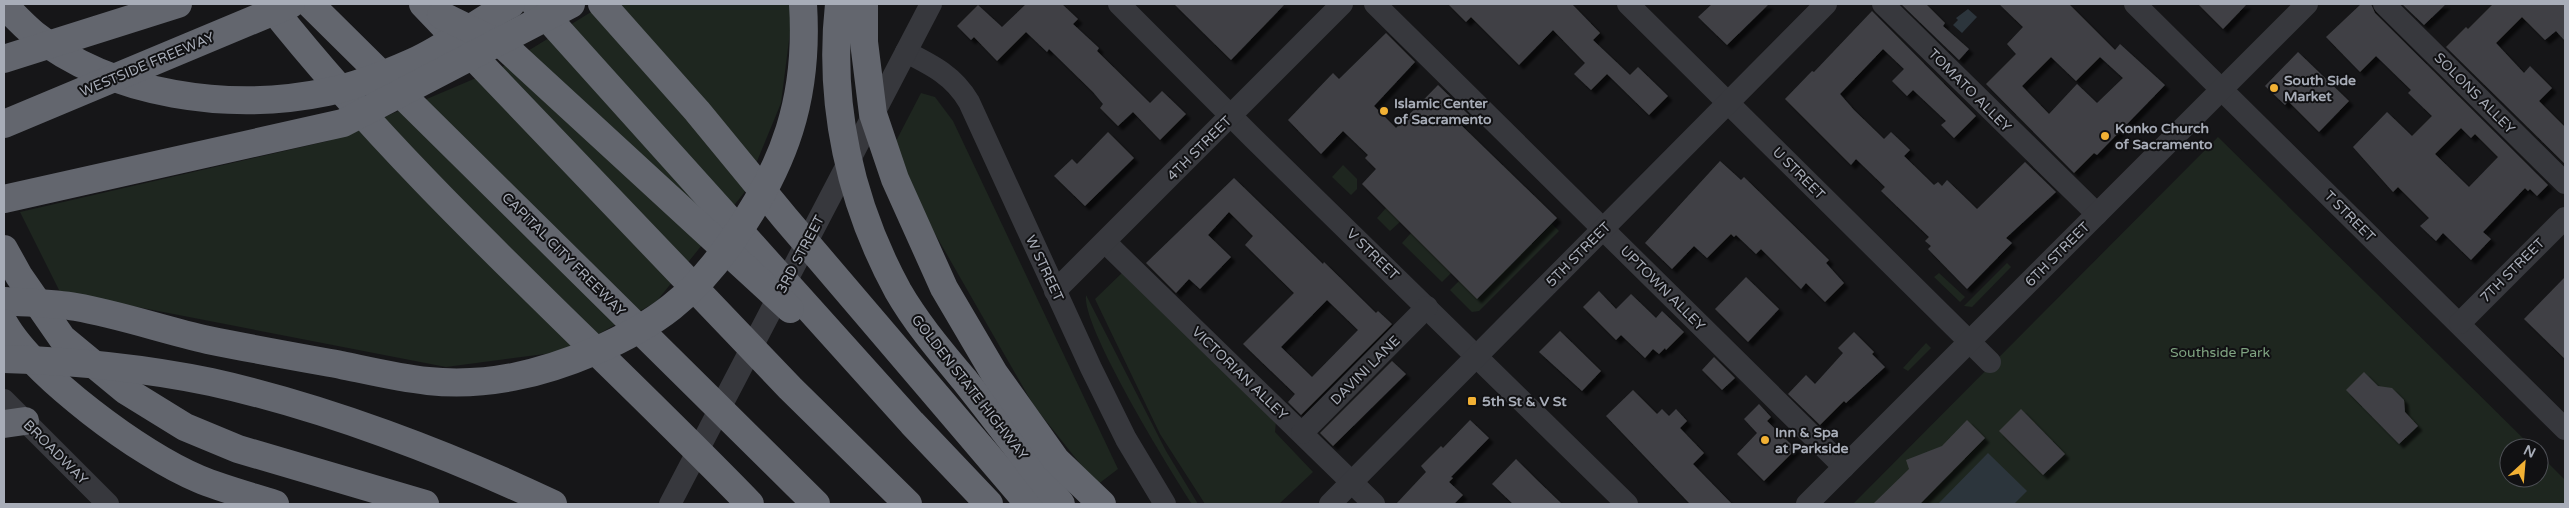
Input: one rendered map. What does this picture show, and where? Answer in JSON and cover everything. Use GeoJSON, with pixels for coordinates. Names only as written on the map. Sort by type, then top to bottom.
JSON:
{"type":"FeatureCollection","features":[{"type":"Feature","properties":{"kind":"highway"},"geometry":{"type":"LineString","coordinates":[[9,56],[142,4]]}},
{"type":"Feature","properties":{"kind":"highway"},"geometry":{"type":"LineString","coordinates":[[9,56],[178,4]]}},
{"type":"Feature","properties":{"kind":"highway"},"geometry":{"type":"LineString","coordinates":[[269,4],[356,107],[421,178],[750,504]]}},
{"type":"Feature","properties":{"kind":"highway","name":"WESTSIDE FREEWAY"},"geometry":{"type":"LineString","coordinates":[[9,122],[291,4]]}},
{"type":"Feature","properties":{"kind":"highway","name":"CAPITAL CITY FREEWAY"},"geometry":{"type":"LineString","coordinates":[[310,4],[816,504]]}},
{"type":"Feature","properties":{"kind":"highway"},"geometry":{"type":"LineString","coordinates":[[535,4],[912,423],[989,504]]}},
{"type":"Feature","properties":{"kind":"highway"},"geometry":{"type":"LineString","coordinates":[[4,199],[344,122],[571,4]]}},
{"type":"Feature","properties":{"kind":"highway"},"geometry":{"type":"LineString","coordinates":[[602,4],[696,110],[792,226],[1029,504]]}},
{"type":"Feature","properties":{"kind":"highway"},"geometry":{"type":"LineString","coordinates":[[4,301],[76,307],[207,339],[402,378],[473,382],[515,377],[556,368],[618,341],[653,322],[710,272],[755,208],[777,168],[792,126],[801,81],[804,51],[803,4]]}},
{"type":"Feature","properties":{"kind":"highway","name":"GOLDEN STATE HIGHWAY"},"geometry":{"type":"LineString","coordinates":[[839,4],[836,77],[841,128],[848,162],[868,229],[899,292],[938,350],[1061,504]]}},
{"type":"Feature","properties":{"kind":"highway"},"geometry":{"type":"LineString","coordinates":[[864,4],[864,42],[873,114],[894,179],[944,288],[994,373],[1056,460],[1102,504]]}},
{"type":"Feature","properties":{"kind":"highway"},"geometry":{"type":"LineString","coordinates":[[4,5],[34,34],[90,68],[152,90],[196,98],[238,100],[283,99],[328,92],[367,81],[416,61],[507,5]]}},
{"type":"Feature","properties":{"kind":"highway"},"geometry":{"type":"LineString","coordinates":[[424,5],[504,46],[912,423]]}},
{"type":"Feature","properties":{"kind":"highway"},"geometry":{"type":"LineString","coordinates":[[424,5],[790,388],[908,504]]}},
{"type":"Feature","properties":{"kind":"highway"},"geometry":{"type":"LineString","coordinates":[[4,249],[19,276],[62,338],[125,390],[184,427],[238,449],[425,504]]}},
{"type":"Feature","properties":{"kind":"highway"},"geometry":{"type":"LineString","coordinates":[[4,323],[12,338],[53,381],[145,449],[197,478],[275,504]]}},
{"type":"Feature","properties":{"kind":"highway"},"geometry":{"type":"LineString","coordinates":[[4,359],[70,362],[141,370],[211,382],[326,414],[488,473],[553,504]]}},
{"type":"Feature","properties":{"kind":"street","name":"3RD STREET"},"geometry":{"type":"LineString","coordinates":[[670,504],[931,4]]}},
{"type":"Feature","properties":{"kind":"street","name":"UPTOWN ALLEY"},"geometry":{"type":"LineString","coordinates":[[1375,4],[1844,467]]}},
{"type":"Feature","properties":{"kind":"street","name":"U STREET"},"geometry":{"type":"LineString","coordinates":[[1628,4],[1990,362]]}},
{"type":"Feature","properties":{"kind":"street","name":"5TH STREET"},"geometry":{"type":"LineString","coordinates":[[1330,504],[1826,4]]}},
{"type":"Feature","properties":{"kind":"street","name":"TOMATO ALLEY"},"geometry":{"type":"LineString","coordinates":[[1883,4],[2096,214]]}},
{"type":"Feature","properties":{"kind":"street","name":"T STREET"},"geometry":{"type":"LineString","coordinates":[[2135,4],[2460,323],[2565,429]]}},
{"type":"Feature","properties":{"kind":"street","name":"6TH STREET"},"geometry":{"type":"LineString","coordinates":[[1807,504],[2307,4]]}},
{"type":"Feature","properties":{"kind":"street","name":"SOLONS ALLEY"},"geometry":{"type":"LineString","coordinates":[[2384,4],[2565,182]]}},
{"type":"Feature","properties":{"kind":"street","name":"4TH STREET"},"geometry":{"type":"LineString","coordinates":[[1055,291],[1339,5]]}},
{"type":"Feature","properties":{"kind":"street","name":"V STREET"},"geometry":{"type":"LineString","coordinates":[[1127,7],[1230,116],[1627,504]]}},
{"type":"Feature","properties":{"kind":"street","name":"W STREET"},"geometry":{"type":"LineString","coordinates":[[906,52],[947,75],[962,90],[1126,439],[1165,504]]}},
{"type":"Feature","properties":{"kind":"street","name":"7TH STREET"},"geometry":{"type":"LineString","coordinates":[[2460,323],[2565,218]]}},
{"type":"Feature","properties":{"kind":"street","name":"VICTORIAN ALLEY"},"geometry":{"type":"LineString","coordinates":[[1105,242],[1374,504]]}},
{"type":"Feature","properties":{"kind":"street","name":"DAVINI LANE"},"geometry":{"type":"LineString","coordinates":[[1302,434],[1427,307]]}},
{"type":"Feature","properties":{"kind":"street","name":"BROADWAY"},"geometry":{"type":"LineString","coordinates":[[4,400],[14,422],[108,504]]}},
{"type":"Feature","properties":{"kind":"green space"},"geometry":{"type":"Polygon","coordinates":[[[604,4],[792,4],[793,9],[781,103],[744,193],[656,302],[568,351],[446,367],[60,292],[20,212],[328,141],[502,67],[604,4]]]}},
{"type":"Feature","properties":{"kind":"green space"},"geometry":{"type":"Polygon","coordinates":[[[921,93],[935,97],[953,121],[1118,469],[1097,485],[1034,406],[919,206],[895,143],[921,93]]]}},
{"type":"Feature","properties":{"kind":"green space","name":"Southside Park"},"geometry":{"type":"Polygon","coordinates":[[[2218,137],[2523,438],[2499,438],[2499,488],[2549,488],[2549,464],[2565,480],[2565,504],[1853,504],[2218,137]]]}},
{"type":"Feature","properties":{"kind":"green space"},"geometry":{"type":"Polygon","coordinates":[[[1343,165],[1357,179],[1357,189],[1351,195],[1332,177],[1343,165]]]}},
{"type":"Feature","properties":{"kind":"green space"},"geometry":{"type":"Polygon","coordinates":[[[1386,208],[1400,222],[1390,231],[1377,218],[1386,208]]]}},
{"type":"Feature","properties":{"kind":"green space"},"geometry":{"type":"Polygon","coordinates":[[[1552,224],[1559,231],[1479,311],[1472,312],[1450,290],[1459,281],[1477,298],[1552,224]]]}},
{"type":"Feature","properties":{"kind":"green space"},"geometry":{"type":"Polygon","coordinates":[[[1411,233],[1451,273],[1442,282],[1402,243],[1411,233]]]}},
{"type":"Feature","properties":{"kind":"green space"},"geometry":{"type":"Polygon","coordinates":[[[2007,263],[2011,267],[1972,307],[1964,306],[2007,263]]]}},
{"type":"Feature","properties":{"kind":"green space"},"geometry":{"type":"Polygon","coordinates":[[[1124,271],[1276,421],[1275,432],[1313,472],[1279,504],[1205,504],[1160,434],[1095,299],[1124,271]]]}},
{"type":"Feature","properties":{"kind":"green space"},"geometry":{"type":"Polygon","coordinates":[[[1939,273],[1965,297],[1960,302],[1934,277],[1939,273]]]}},
{"type":"Feature","properties":{"kind":"green space"},"geometry":{"type":"Polygon","coordinates":[[[1086,295],[1166,451],[1198,504],[1192,504],[1129,399],[1088,312],[1086,295]]]}},
{"type":"Feature","properties":{"kind":"green space"},"geometry":{"type":"Polygon","coordinates":[[[1926,343],[1931,348],[1908,371],[1903,368],[1926,343]]]}},
{"type":"Feature","properties":{"kind":"shaded area"},"geometry":{"type":"Polygon","coordinates":[[[1968,9],[1977,17],[1962,33],[1953,25],[1958,20],[1956,18],[1968,9]]]}},
{"type":"Feature","properties":{"kind":"shaded area"},"geometry":{"type":"Polygon","coordinates":[[[1988,453],[2027,491],[2014,504],[1938,504],[1988,453]]]}},
{"type":"Feature","properties":{"kind":"building"},"geometry":{"type":"Polygon","coordinates":[[[1026,4],[1062,4],[1078,19],[1073,24],[1099,48],[1097,51],[1150,103],[1162,91],[1186,114],[1160,140],[1133,112],[1118,126],[1100,108],[1103,104],[1093,92],[1049,49],[1047,52],[1026,32],[997,61],[974,37],[971,40],[957,26],[978,5],[1002,27],[1026,4]]]}},
{"type":"Feature","properties":{"kind":"building"},"geometry":{"type":"Polygon","coordinates":[[[1174,4],[1285,4],[1231,60],[1174,4]]]}},
{"type":"Feature","properties":{"kind":"building"},"geometry":{"type":"Polygon","coordinates":[[[1448,4],[1572,4],[1600,33],[1593,40],[1630,75],[1638,67],[1668,96],[1649,115],[1607,74],[1591,90],[1574,74],[1585,63],[1553,30],[1519,65],[1471,17],[1466,22],[1448,4]]]}},
{"type":"Feature","properties":{"kind":"building"},"geometry":{"type":"Polygon","coordinates":[[[1712,4],[1769,4],[1727,45],[1698,17],[1712,4]]]}},
{"type":"Feature","properties":{"kind":"building"},"geometry":{"type":"Polygon","coordinates":[[[1901,4],[1926,4],[1945,23],[1943,26],[1969,49],[1959,60],[1901,4]]]}},
{"type":"Feature","properties":{"kind":"building"},"geometry":{"type":"Polygon","coordinates":[[[1999,4],[2069,4],[2115,50],[2120,44],[2165,85],[2097,155],[2094,153],[2074,173],[1986,84],[2016,54],[2007,44],[2023,27],[1999,4]],[[2051,57],[2022,86],[2049,114],[2077,84],[2097,103],[2123,78],[2100,57],[2076,81],[2051,57]]]}},
{"type":"Feature","properties":{"kind":"building"},"geometry":{"type":"Polygon","coordinates":[[[2198,4],[2247,4],[2223,29],[2198,4]]]}},
{"type":"Feature","properties":{"kind":"building"},"geometry":{"type":"Polygon","coordinates":[[[2361,4],[2371,4],[2375,13],[2548,185],[2537,196],[2530,189],[2528,191],[2525,188],[2483,232],[2491,239],[2471,260],[2443,233],[2436,241],[2420,226],[2429,218],[2398,187],[2393,192],[2353,147],[2387,112],[2412,136],[2432,116],[2408,93],[2411,90],[2376,56],[2360,72],[2326,37],[2361,4]],[[2461,128],[2435,154],[2469,187],[2498,157],[2475,134],[2471,138],[2461,128]]]}},
{"type":"Feature","properties":{"kind":"building"},"geometry":{"type":"Polygon","coordinates":[[[2402,4],[2446,4],[2424,25],[2402,4]]]}},
{"type":"Feature","properties":{"kind":"building"},"geometry":{"type":"Polygon","coordinates":[[[2493,4],[2565,4],[2565,41],[2556,31],[2545,40],[2522,17],[2496,43],[2524,73],[2530,66],[2552,88],[2539,101],[2565,127],[2564,163],[2446,47],[2466,27],[2468,29],[2493,4]]]}},
{"type":"Feature","properties":{"kind":"building"},"geometry":{"type":"Polygon","coordinates":[[[1872,11],[1976,116],[1954,138],[1941,125],[1946,121],[1913,90],[1907,96],[1892,81],[1904,69],[1883,49],[1840,94],[1854,110],[1884,139],[1891,132],[1910,150],[1904,156],[1934,185],[1938,182],[1942,186],[1947,180],[1977,209],[2025,162],[2056,192],[2006,238],[2012,243],[1967,289],[1928,249],[1931,246],[1925,241],[1929,237],[1881,191],[1885,187],[1856,159],[1851,165],[1785,99],[1812,71],[1814,72],[1872,11]]]}},
{"type":"Feature","properties":{"kind":"building"},"geometry":{"type":"Polygon","coordinates":[[[1386,33],[1415,62],[1374,106],[1396,128],[1438,85],[1469,115],[1460,124],[1557,218],[1477,299],[1362,184],[1376,169],[1365,158],[1368,155],[1343,131],[1321,154],[1288,120],[1333,73],[1339,79],[1386,33]]]}},
{"type":"Feature","properties":{"kind":"building"},"geometry":{"type":"Polygon","coordinates":[[[2298,52],[2349,101],[2319,132],[2288,101],[2285,105],[2265,86],[2298,52]]]}},
{"type":"Feature","properties":{"kind":"building"},"geometry":{"type":"Polygon","coordinates":[[[1108,132],[1134,158],[1085,206],[1054,176],[1072,159],[1077,164],[1108,132]]]}},
{"type":"Feature","properties":{"kind":"building"},"geometry":{"type":"Polygon","coordinates":[[[1720,161],[1741,180],[1744,177],[1829,260],[1826,263],[1844,283],[1825,302],[1806,283],[1801,289],[1761,249],[1756,254],[1736,235],[1734,237],[1731,234],[1707,258],[1694,246],[1672,269],[1645,243],[1720,161]]]}},
{"type":"Feature","properties":{"kind":"building"},"geometry":{"type":"Polygon","coordinates":[[[1234,178],[1376,313],[1378,311],[1392,324],[1301,415],[1288,402],[1295,394],[1243,344],[1294,293],[1245,245],[1253,236],[1229,212],[1208,235],[1231,257],[1200,289],[1189,279],[1176,293],[1146,263],[1234,178]],[[1327,300],[1281,347],[1312,377],[1358,330],[1327,300]]]}},
{"type":"Feature","properties":{"kind":"building"},"geometry":{"type":"Polygon","coordinates":[[[1746,277],[1779,309],[1748,342],[1715,309],[1746,277]]]}},
{"type":"Feature","properties":{"kind":"building"},"geometry":{"type":"Polygon","coordinates":[[[2565,277],[2565,359],[2524,319],[2565,277]]]}},
{"type":"Feature","properties":{"kind":"building"},"geometry":{"type":"Polygon","coordinates":[[[1599,291],[1616,309],[1631,294],[1656,318],[1662,311],[1684,332],[1666,350],[1665,348],[1659,354],[1653,349],[1645,358],[1621,335],[1616,340],[1583,307],[1599,291]]]}},
{"type":"Feature","properties":{"kind":"building"},"geometry":{"type":"Polygon","coordinates":[[[1560,331],[1601,371],[1582,391],[1539,352],[1560,331]]]}},
{"type":"Feature","properties":{"kind":"building"},"geometry":{"type":"Polygon","coordinates":[[[1854,332],[1874,352],[1872,354],[1885,367],[1846,403],[1844,401],[1820,425],[1788,394],[1806,375],[1815,384],[1843,353],[1838,348],[1854,332]]]}},
{"type":"Feature","properties":{"kind":"building"},"geometry":{"type":"Polygon","coordinates":[[[1714,357],[1735,378],[1722,390],[1702,370],[1714,357]]]}},
{"type":"Feature","properties":{"kind":"building"},"geometry":{"type":"Polygon","coordinates":[[[1392,361],[1406,374],[1333,446],[1320,433],[1392,361]]]}},
{"type":"Feature","properties":{"kind":"building"},"geometry":{"type":"Polygon","coordinates":[[[2364,372],[2378,386],[2392,388],[2404,400],[2405,412],[2418,426],[2399,444],[2346,390],[2364,372]]]}},
{"type":"Feature","properties":{"kind":"building"},"geometry":{"type":"Polygon","coordinates":[[[1633,390],[1657,414],[1662,409],[1669,416],[1676,409],[1687,421],[1680,428],[1704,453],[1693,464],[1732,504],[1690,504],[1606,416],[1633,390]]]}},
{"type":"Feature","properties":{"kind":"building"},"geometry":{"type":"Polygon","coordinates":[[[1759,404],[1771,417],[1767,421],[1796,449],[1764,481],[1737,454],[1757,433],[1744,419],[1759,404]]]}},
{"type":"Feature","properties":{"kind":"building"},"geometry":{"type":"Polygon","coordinates":[[[2021,409],[2065,454],[2043,475],[1999,431],[2021,409]]]}},
{"type":"Feature","properties":{"kind":"building"},"geometry":{"type":"Polygon","coordinates":[[[1470,420],[1489,438],[1451,477],[1453,478],[1449,482],[1463,495],[1454,504],[1396,504],[1426,472],[1421,466],[1441,446],[1443,448],[1470,420]]]}},
{"type":"Feature","properties":{"kind":"building"},"geometry":{"type":"Polygon","coordinates":[[[1967,420],[1985,438],[1920,504],[1873,504],[1909,469],[1906,460],[1942,446],[1967,420]]]}},
{"type":"Feature","properties":{"kind":"building"},"geometry":{"type":"Polygon","coordinates":[[[1516,459],[1562,504],[1513,504],[1492,484],[1516,459]]]}},
{"type":"Feature","properties":{"kind":"place","name":"South Side Market"},"geometry":{"type":"Point","coordinates":[2274,88]}},
{"type":"Feature","properties":{"kind":"place","name":"Islamic Center of Sacramento"},"geometry":{"type":"Point","coordinates":[1384,111]}},
{"type":"Feature","properties":{"kind":"place","name":"Konko Church of Sacramento"},"geometry":{"type":"Point","coordinates":[2105,136]}},
{"type":"Feature","properties":{"kind":"place","name":"5th St & V St"},"geometry":{"type":"Point","coordinates":[1472,401]}},
{"type":"Feature","properties":{"kind":"place","name":"Inn & Spa at Parkside"},"geometry":{"type":"Point","coordinates":[1765,440]}}]}
